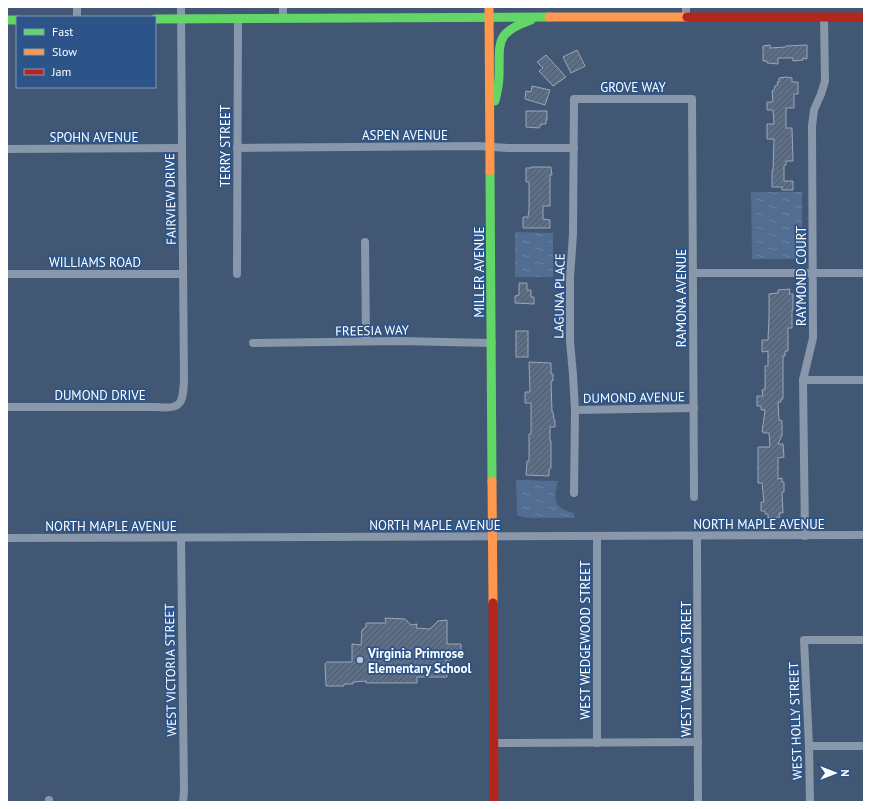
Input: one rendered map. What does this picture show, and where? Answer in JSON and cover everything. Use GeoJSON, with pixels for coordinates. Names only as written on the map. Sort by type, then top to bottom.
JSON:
{"type":"FeatureCollection","features":[{"type":"Feature","properties":{"kind":"street","name":"FAIRVIEW DRIVE"},"geometry":{"type":"LineString","coordinates":[[181,7],[184,391]]}},
{"type":"Feature","properties":{"kind":"street"},"geometry":{"type":"LineString","coordinates":[[283,7],[283,18]]}},
{"type":"Feature","properties":{"kind":"street","name":"MILLER AVENUE"},"geometry":{"type":"LineString","coordinates":[[489,7],[494,802]]}},
{"type":"Feature","properties":{"kind":"street"},"geometry":{"type":"LineString","coordinates":[[686,7],[686,17]]}},
{"type":"Feature","properties":{"kind":"street"},"geometry":{"type":"LineString","coordinates":[[490,121],[499,82],[499,50],[502,39],[504,35],[514,27],[540,17]]}},
{"type":"Feature","properties":{"kind":"street","name":"RAYMOND COURT"},"geometry":{"type":"LineString","coordinates":[[805,536],[804,380],[813,338],[814,273],[812,126],[814,110],[825,81],[824,17]]}},
{"type":"Feature","properties":{"kind":"street"},"geometry":{"type":"LineString","coordinates":[[156,19],[864,17]]}},
{"type":"Feature","properties":{"kind":"street","name":"TERRY STREET"},"geometry":{"type":"LineString","coordinates":[[237,274],[238,18]]}},
{"type":"Feature","properties":{"kind":"street","name":"GROVE WAY"},"geometry":{"type":"LineString","coordinates":[[574,99],[692,99]]}},
{"type":"Feature","properties":{"kind":"street","name":"LAGUNA PLACE"},"geometry":{"type":"LineString","coordinates":[[574,99],[570,278],[570,341],[575,410],[574,493]]}},
{"type":"Feature","properties":{"kind":"street","name":"RAMONA AVENUE"},"geometry":{"type":"LineString","coordinates":[[692,99],[694,497]]}},
{"type":"Feature","properties":{"kind":"street","name":"SPOHN AVENUE"},"geometry":{"type":"LineString","coordinates":[[7,149],[182,148]]}},
{"type":"Feature","properties":{"kind":"street","name":"ASPEN AVENUE"},"geometry":{"type":"LineString","coordinates":[[237,148],[574,148]]}},
{"type":"Feature","properties":{"kind":"street"},"geometry":{"type":"LineString","coordinates":[[366,242],[366,341]]}},
{"type":"Feature","properties":{"kind":"street"},"geometry":{"type":"LineString","coordinates":[[693,273],[864,273]]}},
{"type":"Feature","properties":{"kind":"street","name":"WILLIAMS ROAD"},"geometry":{"type":"LineString","coordinates":[[7,274],[183,274]]}},
{"type":"Feature","properties":{"kind":"street","name":"FREESIA WAY"},"geometry":{"type":"LineString","coordinates":[[253,343],[399,341],[492,343]]}},
{"type":"Feature","properties":{"kind":"street"},"geometry":{"type":"LineString","coordinates":[[804,380],[864,380]]}},
{"type":"Feature","properties":{"kind":"street","name":"DUMOND DRIVE"},"geometry":{"type":"LineString","coordinates":[[7,407],[169,408],[179,403],[183,398],[184,391]]}},
{"type":"Feature","properties":{"kind":"street","name":"DUMOND AVENUE"},"geometry":{"type":"LineString","coordinates":[[575,410],[694,408]]}},
{"type":"Feature","properties":{"kind":"street","name":"NORTH MAPLE AVENUE"},"geometry":{"type":"LineString","coordinates":[[7,538],[864,535]]}},
{"type":"Feature","properties":{"kind":"street","name":"WEST VALENCIA STREET"},"geometry":{"type":"LineString","coordinates":[[697,536],[698,802]]}},
{"type":"Feature","properties":{"kind":"street","name":"WEST WEDGEWOOD STREET"},"geometry":{"type":"LineString","coordinates":[[597,537],[597,743]]}},
{"type":"Feature","properties":{"kind":"street","name":"WEST VICTORIA STREET"},"geometry":{"type":"LineString","coordinates":[[181,538],[183,802]]}},
{"type":"Feature","properties":{"kind":"street","name":"WEST HOLLY STREET"},"geometry":{"type":"LineString","coordinates":[[810,802],[810,746],[804,640],[864,640]]}},
{"type":"Feature","properties":{"kind":"street"},"geometry":{"type":"LineString","coordinates":[[494,743],[698,742]]}},
{"type":"Feature","properties":{"kind":"street"},"geometry":{"type":"LineString","coordinates":[[810,746],[864,746]]}},
{"type":"Feature","properties":{"kind":"water"},"geometry":{"type":"Polygon","coordinates":[[[751,192],[802,192],[802,257],[798,259],[752,259],[751,192]]]}},
{"type":"Feature","properties":{"kind":"water"},"geometry":{"type":"Polygon","coordinates":[[[515,232],[553,233],[553,277],[515,277],[515,232]]]}},
{"type":"Feature","properties":{"kind":"water"},"geometry":{"type":"Polygon","coordinates":[[[516,480],[558,481],[555,493],[556,502],[562,508],[574,513],[575,518],[531,518],[517,515],[516,480]]]}},
{"type":"Feature","properties":{"kind":"building"},"geometry":{"type":"Polygon","coordinates":[[[770,45],[770,48],[807,45],[807,59],[803,58],[803,60],[793,61],[793,58],[778,58],[778,64],[767,63],[767,61],[763,61],[763,46],[770,45]]]}},
{"type":"Feature","properties":{"kind":"building"},"geometry":{"type":"Polygon","coordinates":[[[577,50],[585,66],[571,73],[563,57],[577,50]]]}},
{"type":"Feature","properties":{"kind":"building"},"geometry":{"type":"Polygon","coordinates":[[[546,55],[566,77],[553,86],[539,71],[543,68],[537,62],[546,55]]]}},
{"type":"Feature","properties":{"kind":"building"},"geometry":{"type":"Polygon","coordinates":[[[779,78],[792,78],[792,82],[798,82],[798,94],[794,94],[794,108],[786,108],[786,128],[792,128],[793,161],[786,161],[786,165],[784,165],[784,181],[793,181],[793,190],[782,190],[782,187],[772,187],[774,139],[767,139],[767,124],[774,124],[773,110],[767,110],[767,102],[773,102],[772,91],[774,90],[775,86],[778,85],[777,82],[779,82],[779,78]]]}},
{"type":"Feature","properties":{"kind":"building"},"geometry":{"type":"Polygon","coordinates":[[[532,86],[550,90],[545,105],[525,99],[526,91],[531,92],[532,86]]]}},
{"type":"Feature","properties":{"kind":"building"},"geometry":{"type":"Polygon","coordinates":[[[526,111],[547,111],[546,124],[541,124],[539,128],[526,127],[526,111]]]}},
{"type":"Feature","properties":{"kind":"building"},"geometry":{"type":"Polygon","coordinates":[[[551,167],[552,175],[550,175],[550,206],[543,206],[543,219],[550,220],[550,228],[523,228],[523,217],[528,217],[529,210],[529,182],[526,182],[526,168],[551,167]]]}},
{"type":"Feature","properties":{"kind":"building"},"geometry":{"type":"Polygon","coordinates":[[[519,283],[527,283],[527,290],[531,290],[531,297],[534,297],[534,304],[515,303],[515,296],[519,295],[519,283]]]}},
{"type":"Feature","properties":{"kind":"building"},"geometry":{"type":"Polygon","coordinates":[[[790,289],[789,294],[793,294],[792,328],[788,328],[788,351],[785,351],[785,356],[783,356],[783,399],[781,399],[781,402],[778,402],[779,420],[782,421],[782,435],[778,444],[783,444],[784,457],[778,458],[778,479],[782,478],[782,482],[784,482],[784,492],[782,492],[783,513],[779,513],[780,517],[768,518],[768,514],[765,514],[765,511],[761,511],[761,502],[764,502],[762,483],[758,483],[758,447],[770,447],[769,433],[762,432],[765,410],[761,410],[761,406],[757,406],[757,396],[763,396],[762,390],[765,389],[765,366],[768,366],[768,351],[762,352],[762,340],[768,340],[769,294],[778,293],[778,290],[790,289]]]}},
{"type":"Feature","properties":{"kind":"building"},"geometry":{"type":"Polygon","coordinates":[[[516,331],[528,331],[528,357],[516,357],[516,331]]]}},
{"type":"Feature","properties":{"kind":"building"},"geometry":{"type":"Polygon","coordinates":[[[529,362],[551,363],[551,374],[553,374],[553,381],[551,381],[552,412],[555,420],[555,427],[550,427],[551,468],[549,470],[549,476],[526,475],[527,461],[529,461],[529,434],[531,434],[531,403],[525,403],[525,392],[530,392],[529,362]]]}},
{"type":"Feature","properties":{"kind":"building"},"geometry":{"type":"Polygon","coordinates":[[[385,618],[405,619],[411,625],[417,624],[416,628],[430,629],[438,621],[447,620],[447,644],[461,644],[461,650],[451,660],[446,660],[447,677],[417,677],[417,683],[366,683],[366,681],[353,682],[353,684],[344,684],[344,686],[326,686],[325,664],[327,662],[352,662],[352,644],[361,645],[362,630],[366,627],[366,623],[386,623],[385,618]]]}},
{"type":"Feature","properties":{"kind":"traffic: fast"},"geometry":{"type":"LineString","coordinates":[[156,19],[549,17]]}},
{"type":"Feature","properties":{"kind":"traffic: fast"},"geometry":{"type":"LineString","coordinates":[[7,20],[16,20]]}},
{"type":"Feature","properties":{"kind":"traffic: fast"},"geometry":{"type":"LineString","coordinates":[[495,101],[499,83],[499,55],[502,40],[505,34],[511,29],[531,20]]}},
{"type":"Feature","properties":{"kind":"traffic: fast"},"geometry":{"type":"LineString","coordinates":[[490,171],[492,481]]}},
{"type":"Feature","properties":{"kind":"traffic: slow"},"geometry":{"type":"LineString","coordinates":[[489,7],[490,171]]}},
{"type":"Feature","properties":{"kind":"traffic: slow"},"geometry":{"type":"LineString","coordinates":[[549,17],[687,17]]}},
{"type":"Feature","properties":{"kind":"traffic: slow"},"geometry":{"type":"LineString","coordinates":[[492,481],[493,603]]}},
{"type":"Feature","properties":{"kind":"traffic: jam"},"geometry":{"type":"LineString","coordinates":[[687,17],[864,17]]}},
{"type":"Feature","properties":{"kind":"traffic: jam"},"geometry":{"type":"LineString","coordinates":[[493,603],[494,802]]}},
{"type":"Feature","properties":{"kind":"place","name":"Virginia Primrose Elementary School"},"geometry":{"type":"Point","coordinates":[360,660]}}]}
